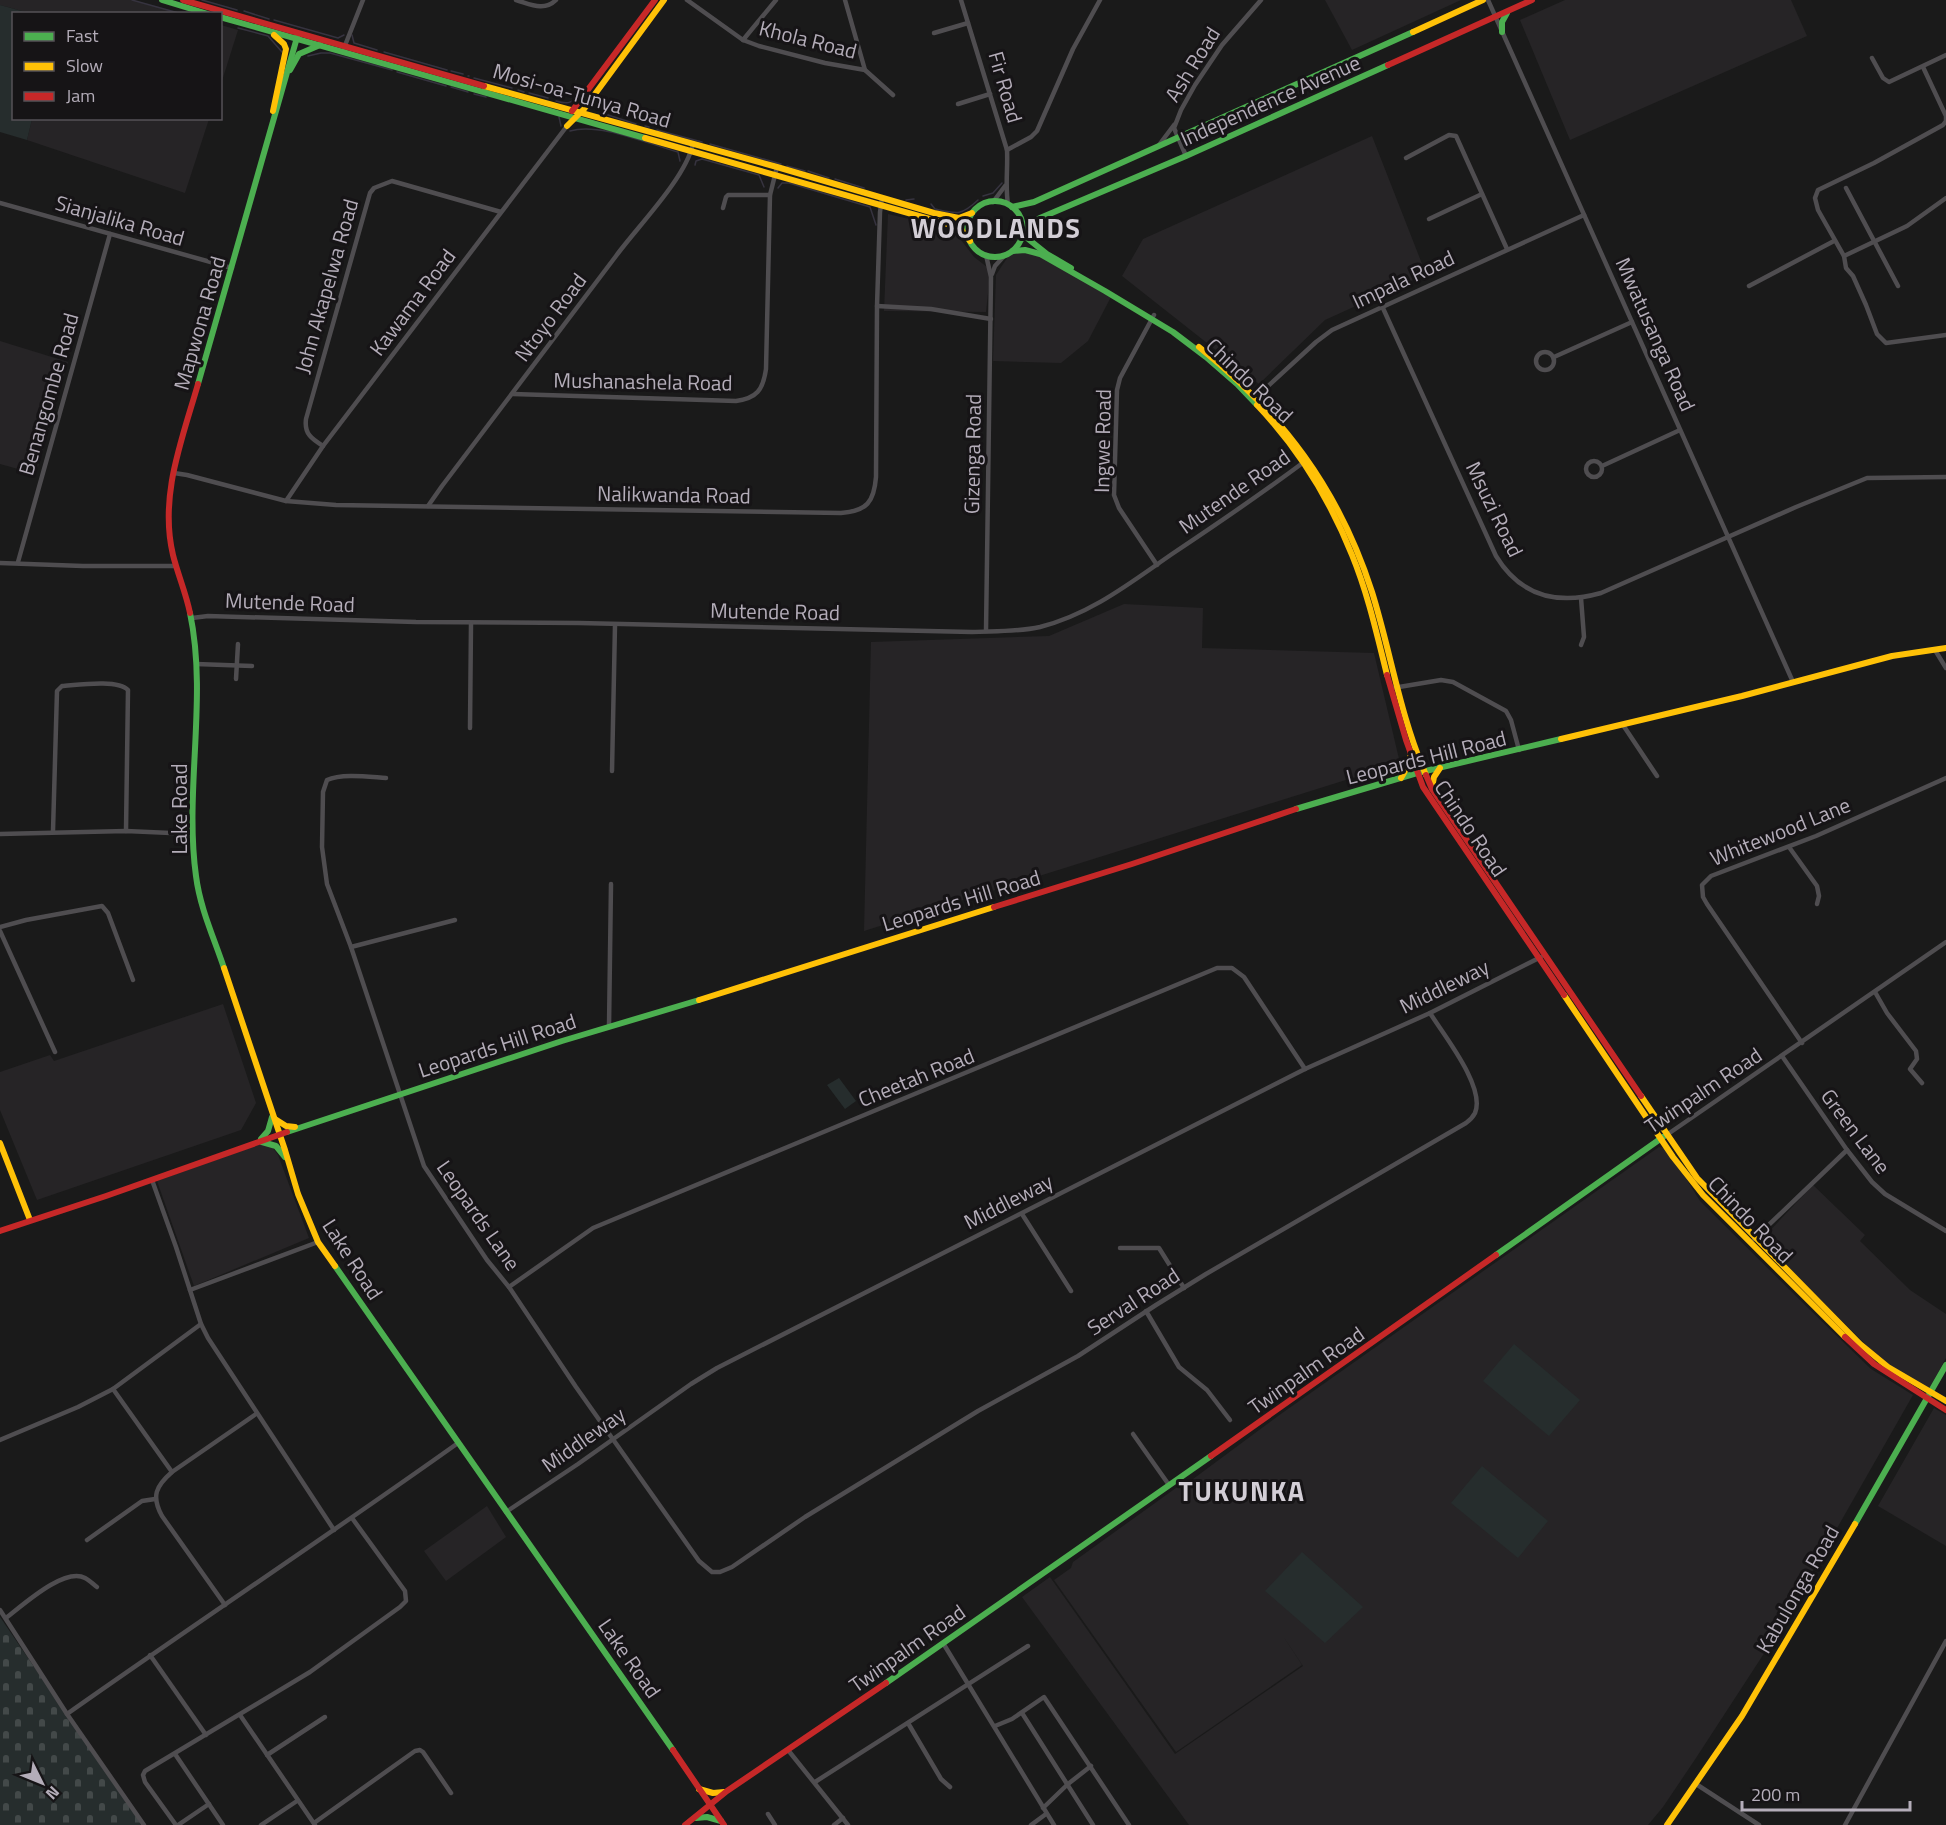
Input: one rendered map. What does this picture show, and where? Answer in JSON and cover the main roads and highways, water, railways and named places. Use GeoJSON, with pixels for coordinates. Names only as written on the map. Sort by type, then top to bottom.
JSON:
{"type":"FeatureCollection","features":[{"type":"Feature","properties":{"kind":"main road"},"geometry":{"type":"LineString","coordinates":[[162,0],[201,12]]}},
{"type":"Feature","properties":{"kind":"main road","name":"Mosi-oa-Tunya Road"},"geometry":{"type":"LineString","coordinates":[[183,0],[221,12]]}},
{"type":"Feature","properties":{"kind":"main road"},"geometry":{"type":"LineString","coordinates":[[655,0],[573,110],[567,126],[583,112],[612,68],[664,0]]}},
{"type":"Feature","properties":{"kind":"main road","name":"Independence Avenue"},"geometry":{"type":"LineString","coordinates":[[1010,206],[1021,207],[1034,202],[1483,0]]}},
{"type":"Feature","properties":{"kind":"main road","name":"Independence Avenue"},"geometry":{"type":"LineString","coordinates":[[1022,232],[1040,218],[1186,156],[1532,0]]}},
{"type":"Feature","properties":{"kind":"main road"},"geometry":{"type":"LineString","coordinates":[[1502,32],[1504,16],[1509,10]]}},
{"type":"Feature","properties":{"kind":"main road","name":"Mosi-oa-Tunya Road"},"geometry":{"type":"LineString","coordinates":[[222,12],[344,49],[583,112],[950,217],[960,218],[972,213]]}},
{"type":"Feature","properties":{"kind":"main road","name":"Mosi-oa-Tunya Road"},"geometry":{"type":"LineString","coordinates":[[222,18],[261,29],[298,36],[320,45],[344,49],[570,117],[957,228],[969,240]]}},
{"type":"Feature","properties":{"kind":"main road"},"geometry":{"type":"LineString","coordinates":[[261,29],[278,38],[286,49],[274,101],[271,127]]}},
{"type":"Feature","properties":{"kind":"main road","name":"Mapwona Road"},"geometry":{"type":"LineString","coordinates":[[192,618],[176,566],[167,504],[231,268],[298,36]]}},
{"type":"Feature","properties":{"kind":"main road"},"geometry":{"type":"LineString","coordinates":[[276,112],[291,68],[299,54],[320,45]]}},
{"type":"Feature","properties":{"kind":"main road"},"geometry":{"type":"LineString","coordinates":[[993,202],[1010,206],[1019,215],[1022,232],[1019,243],[1013,251],[999,257],[986,255],[976,249],[969,240],[968,224],[972,213],[985,203],[993,202]]}},
{"type":"Feature","properties":{"kind":"main road","name":"Chindo Road"},"geometry":{"type":"LineString","coordinates":[[1022,232],[1047,254],[1207,352],[1286,430],[1342,516],[1357,552],[1371,592],[1394,688],[1414,757],[1421,772],[1673,1157],[1698,1189],[1753,1240]]}},
{"type":"Feature","properties":{"kind":"main road","name":"Chindo Road"},"geometry":{"type":"LineString","coordinates":[[1013,251],[1029,250],[1045,257],[1153,317]]}},
{"type":"Feature","properties":{"kind":"main road","name":"Lake Road"},"geometry":{"type":"LineString","coordinates":[[192,618],[196,664],[193,834],[196,877],[202,903],[298,1194],[318,1242],[586,1624],[722,1823]]}},
{"type":"Feature","properties":{"kind":"main road","name":"Leopards Hill Road"},"geometry":{"type":"LineString","coordinates":[[0,1231],[399,1094],[1132,864],[1266,818],[1421,772],[1623,725],[1892,656],[1946,648]]}},
{"type":"Feature","properties":{"kind":"main road"},"geometry":{"type":"LineString","coordinates":[[1400,778],[1414,757],[1423,764],[1441,768]]}},
{"type":"Feature","properties":{"kind":"main road"},"geometry":{"type":"LineString","coordinates":[[1432,789],[1435,773],[1441,768]]}},
{"type":"Feature","properties":{"kind":"main road","name":"Chindo Road"},"geometry":{"type":"LineString","coordinates":[[1421,772],[1423,787],[1697,1178],[1807,1301],[1865,1357],[1930,1395]]}},
{"type":"Feature","properties":{"kind":"main road"},"geometry":{"type":"LineString","coordinates":[[1400,778],[1409,778],[1423,787]]}},
{"type":"Feature","properties":{"kind":"main road"},"geometry":{"type":"LineString","coordinates":[[272,1111],[271,1125],[259,1142],[276,1146],[287,1160]]}},
{"type":"Feature","properties":{"kind":"main road"},"geometry":{"type":"LineString","coordinates":[[274,1119],[286,1126],[300,1127]]}},
{"type":"Feature","properties":{"kind":"main road"},"geometry":{"type":"LineString","coordinates":[[285,1150],[290,1134],[300,1127]]}},
{"type":"Feature","properties":{"kind":"main road","name":"Twinpalm Road"},"geometry":{"type":"LineString","coordinates":[[685,1825],[727,1791],[943,1643],[1668,1134]]}},
{"type":"Feature","properties":{"kind":"main road"},"geometry":{"type":"LineString","coordinates":[[0,1143],[30,1220]]}},
{"type":"Feature","properties":{"kind":"main road","name":"Kabulonga Road"},"geometry":{"type":"LineString","coordinates":[[1667,1825],[1742,1716],[1946,1365]]}},
{"type":"Feature","properties":{"kind":"main road"},"geometry":{"type":"LineString","coordinates":[[1930,1395],[1946,1401]]}},
{"type":"Feature","properties":{"kind":"main road"},"geometry":{"type":"LineString","coordinates":[[1930,1395],[1946,1410]]}},
{"type":"Feature","properties":{"kind":"main road"},"geometry":{"type":"LineString","coordinates":[[699,1789],[713,1794],[727,1791]]}},
{"type":"Feature","properties":{"kind":"main road"},"geometry":{"type":"LineString","coordinates":[[693,1819],[707,1817],[722,1823]]}},
{"type":"Feature","properties":{"kind":"waterway"},"geometry":{"type":"LineString","coordinates":[[132,0],[175,12]]}},
{"type":"Feature","properties":{"kind":"waterway"},"geometry":{"type":"LineString","coordinates":[[202,0],[237,10]]}},
{"type":"Feature","properties":{"kind":"waterway"},"geometry":{"type":"LineString","coordinates":[[244,11],[269,19]]}},
{"type":"Feature","properties":{"kind":"waterway"},"geometry":{"type":"LineString","coordinates":[[274,20],[338,38],[344,35]]}},
{"type":"Feature","properties":{"kind":"waterway"},"geometry":{"type":"LineString","coordinates":[[238,28],[268,36],[282,52]]}},
{"type":"Feature","properties":{"kind":"waterway"},"geometry":{"type":"LineString","coordinates":[[352,35],[354,43],[377,50]]}},
{"type":"Feature","properties":{"kind":"waterway"},"geometry":{"type":"LineString","coordinates":[[384,52],[447,70]]}},
{"type":"Feature","properties":{"kind":"waterway"},"geometry":{"type":"LineString","coordinates":[[308,56],[330,53],[392,70]]}},
{"type":"Feature","properties":{"kind":"waterway"},"geometry":{"type":"LineString","coordinates":[[451,71],[463,74]]}},
{"type":"Feature","properties":{"kind":"waterway"},"geometry":{"type":"LineString","coordinates":[[397,72],[446,86]]}},
{"type":"Feature","properties":{"kind":"waterway"},"geometry":{"type":"LineString","coordinates":[[474,78],[512,88]]}},
{"type":"Feature","properties":{"kind":"waterway"},"geometry":{"type":"LineString","coordinates":[[451,87],[468,92]]}},
{"type":"Feature","properties":{"kind":"waterway"},"geometry":{"type":"LineString","coordinates":[[518,90],[524,92]]}},
{"type":"Feature","properties":{"kind":"waterway"},"geometry":{"type":"LineString","coordinates":[[529,93],[548,98]]}},
{"type":"Feature","properties":{"kind":"waterway"},"geometry":{"type":"LineString","coordinates":[[474,94],[486,97]]}},
{"type":"Feature","properties":{"kind":"waterway"},"geometry":{"type":"LineString","coordinates":[[556,101],[568,103],[578,96]]}},
{"type":"Feature","properties":{"kind":"waterway"},"geometry":{"type":"LineString","coordinates":[[605,114],[636,124]]}},
{"type":"Feature","properties":{"kind":"waterway"},"geometry":{"type":"LineString","coordinates":[[559,117],[561,126]]}},
{"type":"Feature","properties":{"kind":"waterway"},"geometry":{"type":"LineString","coordinates":[[645,126],[649,127]]}},
{"type":"Feature","properties":{"kind":"waterway"},"geometry":{"type":"LineString","coordinates":[[570,131],[595,129],[624,135],[678,152],[680,161]]}},
{"type":"Feature","properties":{"kind":"waterway"},"geometry":{"type":"LineString","coordinates":[[657,130],[702,142]]}},
{"type":"Feature","properties":{"kind":"waterway"},"geometry":{"type":"LineString","coordinates":[[710,144],[781,164]]}},
{"type":"Feature","properties":{"kind":"waterway"},"geometry":{"type":"LineString","coordinates":[[695,165],[696,161],[702,159],[759,175],[764,187]]}},
{"type":"Feature","properties":{"kind":"waterway"},"geometry":{"type":"LineString","coordinates":[[787,166],[805,171]]}},
{"type":"Feature","properties":{"kind":"waterway"},"geometry":{"type":"LineString","coordinates":[[808,171],[829,178]]}},
{"type":"Feature","properties":{"kind":"waterway"},"geometry":{"type":"LineString","coordinates":[[835,179],[864,188]]}},
{"type":"Feature","properties":{"kind":"waterway"},"geometry":{"type":"LineString","coordinates":[[778,188],[782,183],[789,183],[870,207],[876,225]]}},
{"type":"Feature","properties":{"kind":"waterway"},"geometry":{"type":"LineString","coordinates":[[983,196],[993,193],[1002,183]]}},
{"type":"Feature","properties":{"kind":"waterway"},"geometry":{"type":"LineString","coordinates":[[906,200],[914,199]]}},
{"type":"Feature","properties":{"kind":"waterway"},"geometry":{"type":"LineString","coordinates":[[931,204],[935,209],[958,212],[967,209],[978,200]]}},
{"type":"Feature","properties":{"kind":"district","name":"WOODLANDS"},"geometry":{"type":"Point","coordinates":[996,227]}},
{"type":"Feature","properties":{"kind":"district","name":"TUKUNKA"},"geometry":{"type":"Point","coordinates":[1242,1490]}}]}
